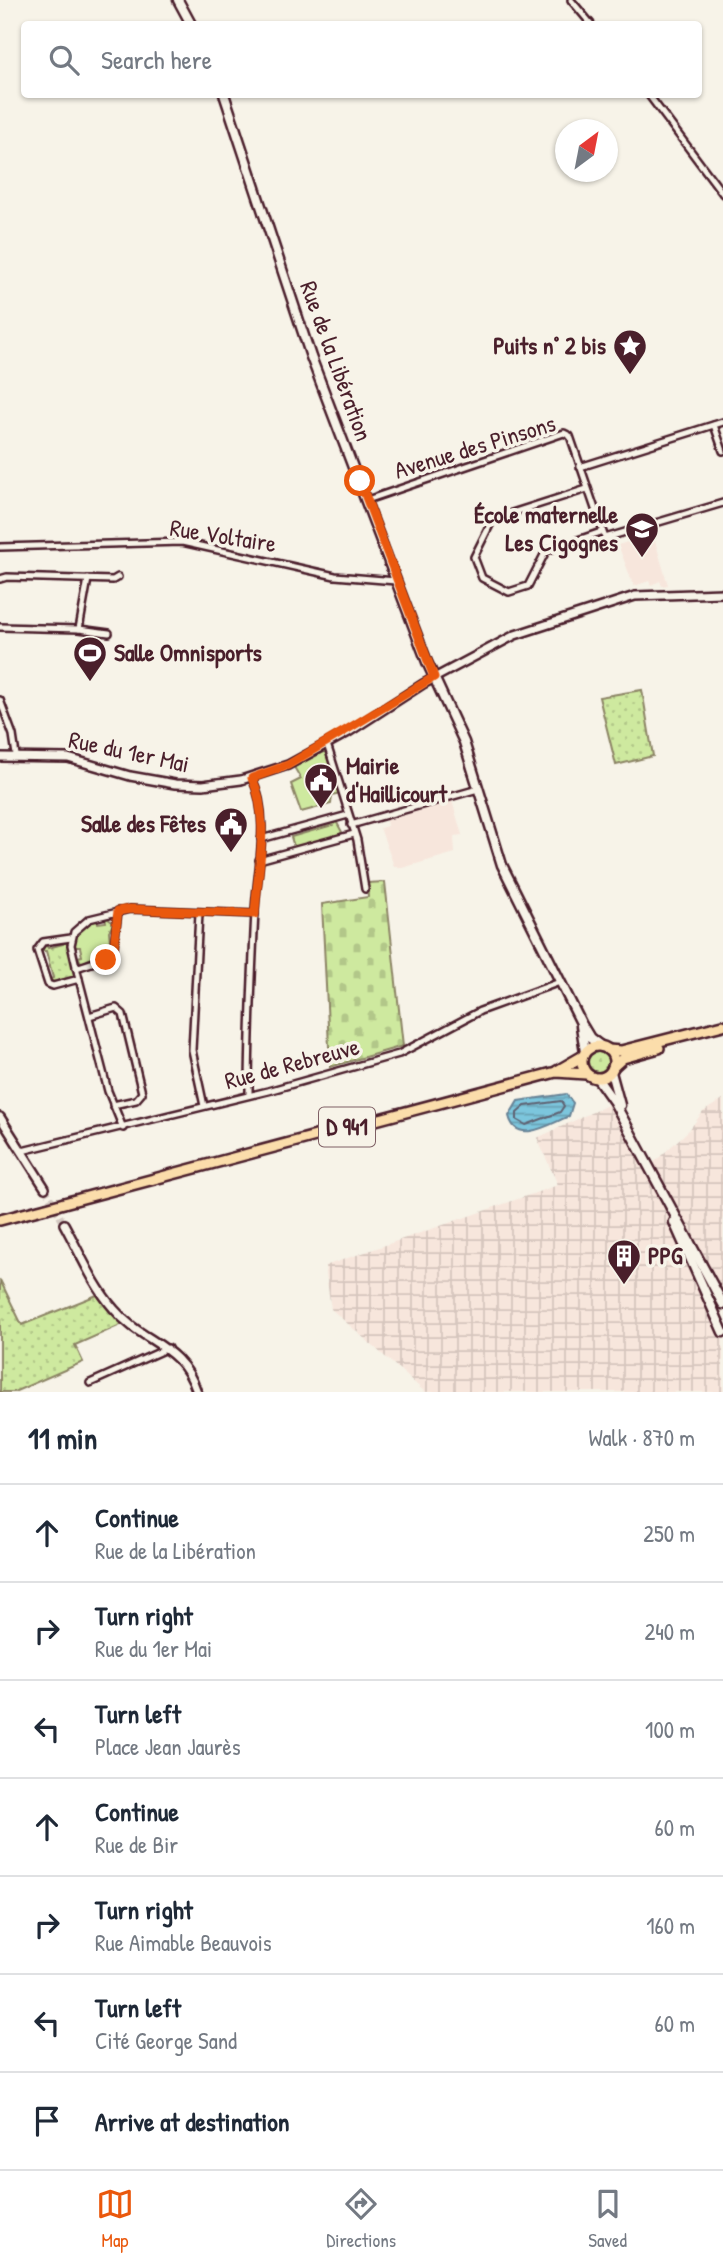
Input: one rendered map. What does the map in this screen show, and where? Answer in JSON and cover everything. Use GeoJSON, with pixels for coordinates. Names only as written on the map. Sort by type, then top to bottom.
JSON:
{"type":"FeatureCollection","features":[{"type":"Feature","properties":{"kind":"main road"},"geometry":{"type":"LineString","coordinates":[[178,0],[189,21]]}},
{"type":"Feature","properties":{"kind":"main road","name":"Rue de la Libération"},"geometry":{"type":"LineString","coordinates":[[225,98],[312,357],[434,677],[464,742],[502,865],[581,1023]]}},
{"type":"Feature","properties":{"kind":"main road"},"geometry":{"type":"LineString","coordinates":[[581,1023],[590,1038],[605,1048],[613,1058],[612,1069],[626,1125]]}},
{"type":"Feature","properties":{"kind":"main road"},"geometry":{"type":"LineString","coordinates":[[581,1023],[584,1054],[582,1065],[586,1074],[597,1078],[626,1125],[723,1304]]}},
{"type":"Feature","properties":{"kind":"main road"},"geometry":{"type":"LineString","coordinates":[[584,1054],[593,1046],[621,1051],[723,1025]]}},
{"type":"Feature","properties":{"kind":"main road"},"geometry":{"type":"LineString","coordinates":[[597,1078],[630,1056],[723,1030]]}},
{"type":"Feature","properties":{"kind":"main road","name":"D 941"},"geometry":{"type":"LineString","coordinates":[[0,1220],[555,1072],[584,1054]]}},
{"type":"Feature","properties":{"kind":"main road","name":"D 941"},"geometry":{"type":"LineString","coordinates":[[555,1072],[586,1074]]}},
{"type":"Feature","properties":{"kind":"main road"},"geometry":{"type":"LineString","coordinates":[[669,1206],[686,1254],[723,1332]]}},
{"type":"Feature","properties":{"kind":"street"},"geometry":{"type":"LineString","coordinates":[[571,0],[588,21]]}},
{"type":"Feature","properties":{"kind":"street"},"geometry":{"type":"LineString","coordinates":[[651,98],[723,194]]}},
{"type":"Feature","properties":{"kind":"street"},"geometry":{"type":"LineString","coordinates":[[580,467],[723,422]]}},
{"type":"Feature","properties":{"kind":"street"},"geometry":{"type":"LineString","coordinates":[[714,425],[723,451]]}},
{"type":"Feature","properties":{"kind":"street","name":"Avenue des Pinsons"},"geometry":{"type":"LineString","coordinates":[[367,500],[564,433],[570,436],[603,535]]}},
{"type":"Feature","properties":{"kind":"street"},"geometry":{"type":"LineString","coordinates":[[587,489],[493,519],[474,556],[482,578],[509,592],[528,586],[547,551],[723,503]]}},
{"type":"Feature","properties":{"kind":"street","name":"Rue Voltaire"},"geometry":{"type":"LineString","coordinates":[[0,547],[182,542],[335,576],[396,580]]}},
{"type":"Feature","properties":{"kind":"street"},"geometry":{"type":"LineString","coordinates":[[0,579],[113,580],[118,577]]}},
{"type":"Feature","properties":{"kind":"street"},"geometry":{"type":"LineString","coordinates":[[79,629],[88,579]]}},
{"type":"Feature","properties":{"kind":"street","name":"Rue du 1er Mai"},"geometry":{"type":"LineString","coordinates":[[0,757],[16,755],[68,758],[130,776],[183,785],[252,778],[281,769],[327,744],[434,677],[515,635],[635,596],[723,593]]}},
{"type":"Feature","properties":{"kind":"street"},"geometry":{"type":"LineString","coordinates":[[0,627],[79,629],[109,633]]}},
{"type":"Feature","properties":{"kind":"street"},"geometry":{"type":"LineString","coordinates":[[0,700],[13,734],[16,755]]}},
{"type":"Feature","properties":{"kind":"street"},"geometry":{"type":"LineString","coordinates":[[327,744],[361,858],[365,889]]}},
{"type":"Feature","properties":{"kind":"street"},"geometry":{"type":"LineString","coordinates":[[249,1095],[255,914],[261,839],[257,794],[252,778]]}},
{"type":"Feature","properties":{"kind":"street"},"geometry":{"type":"LineString","coordinates":[[351,825],[478,789]]}},
{"type":"Feature","properties":{"kind":"street"},"geometry":{"type":"LineString","coordinates":[[261,839],[348,815]]}},
{"type":"Feature","properties":{"kind":"street"},"geometry":{"type":"LineString","coordinates":[[259,860],[354,834]]}},
{"type":"Feature","properties":{"kind":"street"},"geometry":{"type":"LineString","coordinates":[[123,1128],[113,1105],[76,968],[71,938],[80,925],[89,919],[130,909],[255,914]]}},
{"type":"Feature","properties":{"kind":"street"},"geometry":{"type":"LineString","coordinates":[[76,968],[113,956],[118,911]]}},
{"type":"Feature","properties":{"kind":"street"},"geometry":{"type":"LineString","coordinates":[[199,913],[192,1050],[204,1106]]}},
{"type":"Feature","properties":{"kind":"street"},"geometry":{"type":"LineString","coordinates":[[71,938],[43,942],[37,950],[48,984],[53,986],[79,979]]}},
{"type":"Feature","properties":{"kind":"street","name":"Rue de Rebreuve"},"geometry":{"type":"LineString","coordinates":[[22,1151],[123,1128],[400,1054],[480,1011],[560,982]]}},
{"type":"Feature","properties":{"kind":"street"},"geometry":{"type":"LineString","coordinates":[[89,1016],[116,1009],[123,1014],[142,1093],[136,1100],[113,1105]]}},
{"type":"Feature","properties":{"kind":"street"},"geometry":{"type":"LineString","coordinates":[[0,1117],[45,1188]]}},
{"type":"Feature","properties":{"kind":"street"},"geometry":{"type":"LineString","coordinates":[[64,1224],[100,1291],[115,1311],[129,1324],[168,1348],[186,1367],[197,1392]]}},
{"type":"Feature","properties":{"kind":"street"},"geometry":{"type":"LineString","coordinates":[[90,1384],[168,1348]]}},
{"type":"Feature","properties":{"kind":"shaded area","name":"École maternelle Les Cigognes"},"geometry":{"type":"Polygon","coordinates":[[[653,534],[668,585],[662,586],[660,581],[651,585],[649,581],[634,586],[618,545],[653,534]]]}},
{"type":"Feature","properties":{"kind":"shaded area"},"geometry":{"type":"Polygon","coordinates":[[[452,801],[462,835],[454,836],[455,853],[402,868],[394,866],[380,828],[387,826],[386,820],[452,801]]]}},
{"type":"Feature","properties":{"kind":"shaded area"},"geometry":{"type":"Polygon","coordinates":[[[723,1099],[723,1392],[425,1392],[331,1309],[325,1266],[558,1185],[537,1138],[614,1102],[649,1167],[689,1130],[703,1112],[723,1099]]]}},
{"type":"Feature","properties":{"kind":"green space"},"geometry":{"type":"Polygon","coordinates":[[[642,690],[653,756],[616,765],[599,697],[642,690]]]}},
{"type":"Feature","properties":{"kind":"green space"},"geometry":{"type":"Polygon","coordinates":[[[327,750],[340,793],[332,795],[331,804],[301,812],[291,784],[301,779],[294,767],[327,750]]]}},
{"type":"Feature","properties":{"kind":"green space"},"geometry":{"type":"Polygon","coordinates":[[[336,821],[342,832],[339,835],[294,847],[291,837],[333,825],[336,821]]]}},
{"type":"Feature","properties":{"kind":"green space"},"geometry":{"type":"Polygon","coordinates":[[[385,882],[403,1046],[330,1067],[322,904],[368,897],[367,883],[385,882]]]}},
{"type":"Feature","properties":{"kind":"green space"},"geometry":{"type":"Polygon","coordinates":[[[105,917],[114,923],[109,931],[111,955],[105,959],[99,955],[87,960],[88,962],[81,962],[78,957],[82,956],[80,947],[75,947],[78,933],[83,926],[96,919],[98,923],[106,922],[105,917]]]}},
{"type":"Feature","properties":{"kind":"green space"},"geometry":{"type":"Polygon","coordinates":[[[63,940],[69,942],[75,976],[52,982],[49,979],[53,978],[46,951],[42,951],[46,944],[48,948],[63,944],[63,940]]]}},
{"type":"Feature","properties":{"kind":"green space"},"geometry":{"type":"Polygon","coordinates":[[[598,1051],[606,1054],[609,1062],[606,1070],[598,1073],[590,1070],[587,1062],[590,1054],[598,1051]]]}},
{"type":"Feature","properties":{"kind":"green space"},"geometry":{"type":"Polygon","coordinates":[[[0,1280],[22,1325],[97,1295],[123,1324],[75,1345],[83,1362],[14,1392],[0,1392],[0,1280]]]}},
{"type":"Feature","properties":{"kind":"water"},"geometry":{"type":"Polygon","coordinates":[[[566,1094],[573,1103],[569,1116],[534,1130],[519,1130],[513,1125],[509,1116],[518,1101],[566,1094]]]}},
{"type":"Feature","properties":{"kind":"tunnel"},"geometry":{"type":"LineString","coordinates":[[45,1188],[64,1224]]}},
{"type":"Feature","properties":{"kind":"place","name":"Puits n° 2 bis"},"geometry":{"type":"Point","coordinates":[630,376]}},
{"type":"Feature","properties":{"kind":"place","name":"École maternelle Les Cigognes"},"geometry":{"type":"Point","coordinates":[642,559]}},
{"type":"Feature","properties":{"kind":"place","name":"Salle Omnisports"},"geometry":{"type":"Point","coordinates":[90,683]}},
{"type":"Feature","properties":{"kind":"place","name":"Mairie d'Haillicourt"},"geometry":{"type":"Point","coordinates":[321,810]}},
{"type":"Feature","properties":{"kind":"place","name":"Salle des Fêtes"},"geometry":{"type":"Point","coordinates":[231,854]}},
{"type":"Feature","properties":{"kind":"place","name":"PPG"},"geometry":{"type":"Point","coordinates":[624,1286]}},
{"type":"Feature","properties":{"kind":"route"},"geometry":{"type":"LineString","coordinates":[[106,960],[113,956],[118,911],[130,909],[255,914],[261,839],[257,794],[252,778],[281,769],[347,733],[434,677],[360,481]]}}]}
